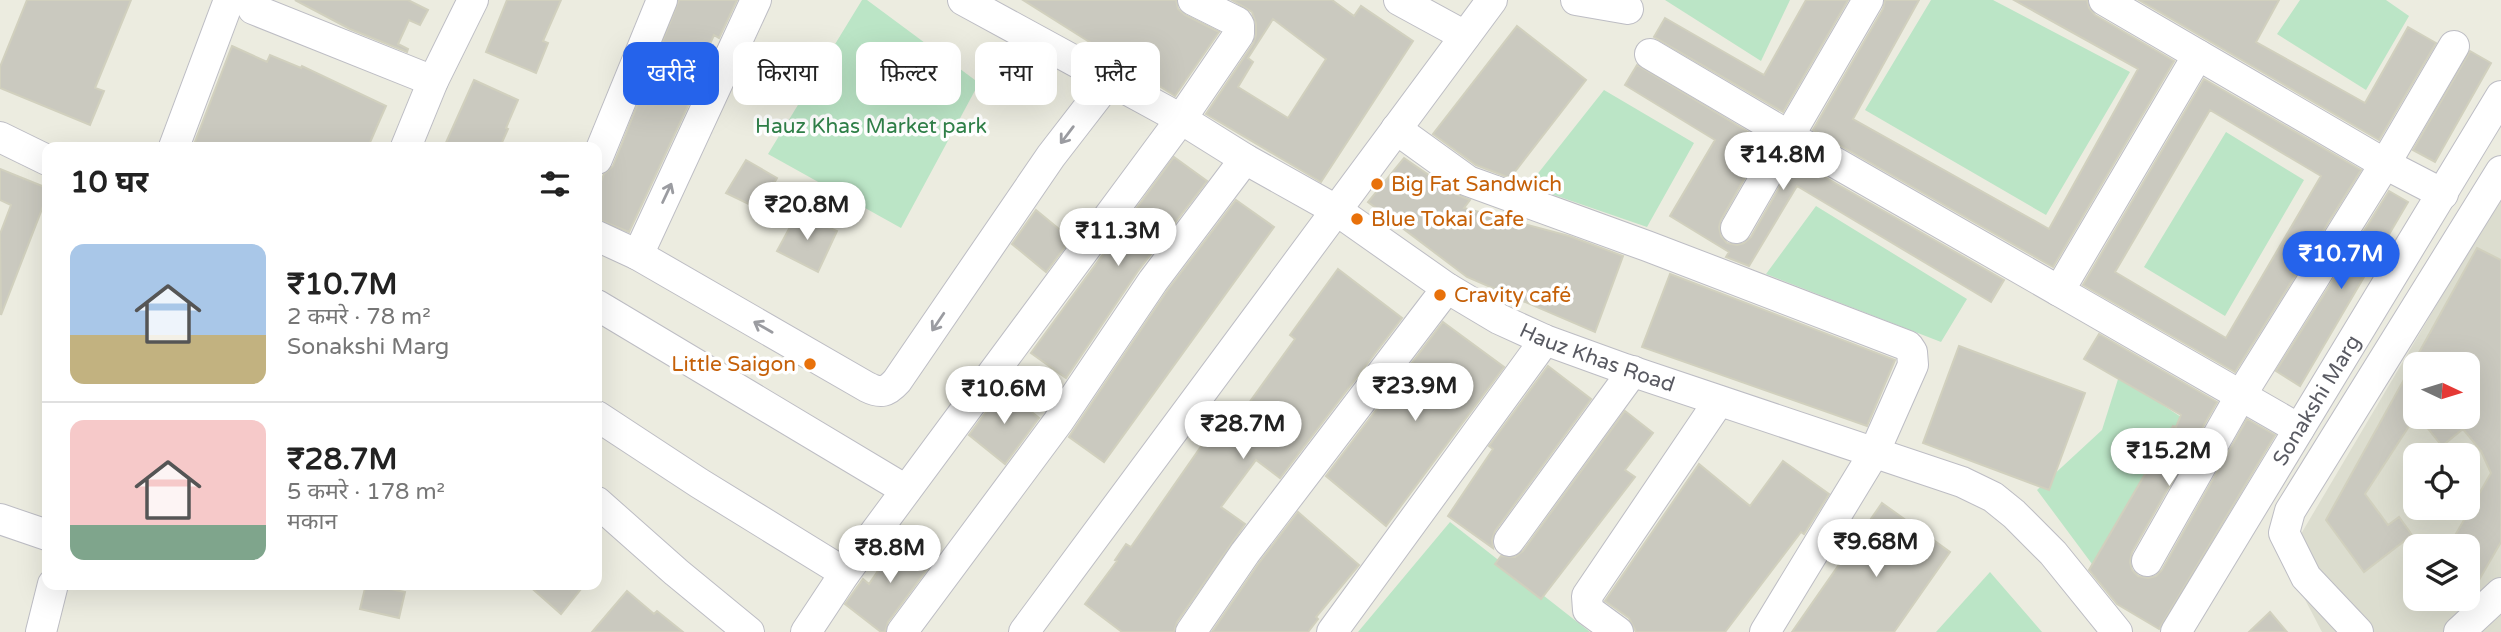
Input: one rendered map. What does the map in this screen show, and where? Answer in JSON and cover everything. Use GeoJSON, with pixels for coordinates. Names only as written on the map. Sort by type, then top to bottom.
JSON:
{"type":"FeatureCollection","features":[{"type":"Feature","properties":{"kind":"street"},"geometry":{"type":"LineString","coordinates":[[408,142],[433,81],[472,0]]}},
{"type":"Feature","properties":{"kind":"street"},"geometry":{"type":"LineString","coordinates":[[602,147],[662,0]]}},
{"type":"Feature","properties":{"kind":"street"},"geometry":{"type":"LineString","coordinates":[[638,255],[756,0]]}},
{"type":"Feature","properties":{"kind":"street","name":"Hauz Khas Road"},"geometry":{"type":"LineString","coordinates":[[963,0],[1071,60]]}},
{"type":"Feature","properties":{"kind":"street"},"geometry":{"type":"LineString","coordinates":[[806,632],[845,573],[1181,119],[1240,30],[1237,22],[1193,0]]}},
{"type":"Feature","properties":{"kind":"street"},"geometry":{"type":"LineString","coordinates":[[1399,0],[1465,36]]}},
{"type":"Feature","properties":{"kind":"street"},"geometry":{"type":"LineString","coordinates":[[1024,632],[1492,0]]}},
{"type":"Feature","properties":{"kind":"street"},"geometry":{"type":"LineString","coordinates":[[1576,0],[1628,9]]}},
{"type":"Feature","properties":{"kind":"street"},"geometry":{"type":"LineString","coordinates":[[1735,228],[1868,0]]}},
{"type":"Feature","properties":{"kind":"street"},"geometry":{"type":"LineString","coordinates":[[2104,0],[2385,164],[2442,194]]}},
{"type":"Feature","properties":{"kind":"street"},"geometry":{"type":"LineString","coordinates":[[176,142],[241,5],[433,81]]}},
{"type":"Feature","properties":{"kind":"street"},"geometry":{"type":"LineString","coordinates":[[2147,561],[2241,395],[2385,164],[2454,46]]}},
{"type":"Feature","properties":{"kind":"street"},"geometry":{"type":"LineString","coordinates":[[1650,54],[2299,429]]}},
{"type":"Feature","properties":{"kind":"street"},"geometry":{"type":"LineString","coordinates":[[2059,291],[2198,55]]}},
{"type":"Feature","properties":{"kind":"street","name":"Sonakshi Marg"},"geometry":{"type":"LineString","coordinates":[[2176,632],[2501,96]]}},
{"type":"Feature","properties":{"kind":"street"},"geometry":{"type":"LineString","coordinates":[[602,238],[638,255],[867,387],[886,391],[897,381],[1051,156],[1090,105]]}},
{"type":"Feature","properties":{"kind":"street","name":"Hauz Khas Road"},"geometry":{"type":"LineString","coordinates":[[1154,105],[1336,210],[1447,289],[1499,319],[1545,340],[1962,482],[1993,497],[2053,553],[2117,632]]}},
{"type":"Feature","properties":{"kind":"street"},"geometry":{"type":"LineString","coordinates":[[1396,129],[1468,181],[1908,346],[1912,352],[1913,365],[1874,453],[1765,632]]}},
{"type":"Feature","properties":{"kind":"street"},"geometry":{"type":"LineString","coordinates":[[0,137],[42,158]]}},
{"type":"Feature","properties":{"kind":"street"},"geometry":{"type":"LineString","coordinates":[[902,632],[1058,422],[1153,281],[1245,159]]}},
{"type":"Feature","properties":{"kind":"street"},"geometry":{"type":"LineString","coordinates":[[2358,632],[2306,577],[2284,533],[2290,511],[2501,171]]}},
{"type":"Feature","properties":{"kind":"street"},"geometry":{"type":"LineString","coordinates":[[1191,632],[1245,553],[1447,289]]}},
{"type":"Feature","properties":{"kind":"street"},"geometry":{"type":"LineString","coordinates":[[602,308],[906,490]]}},
{"type":"Feature","properties":{"kind":"street"},"geometry":{"type":"LineString","coordinates":[[1332,632],[1545,340]]}},
{"type":"Feature","properties":{"kind":"street"},"geometry":{"type":"LineString","coordinates":[[1509,541],[1633,371]]}},
{"type":"Feature","properties":{"kind":"street"},"geometry":{"type":"LineString","coordinates":[[1618,632],[1588,610],[1587,596],[1719,401]]}},
{"type":"Feature","properties":{"kind":"street"},"geometry":{"type":"LineString","coordinates":[[602,419],[845,573]]}},
{"type":"Feature","properties":{"kind":"street"},"geometry":{"type":"LineString","coordinates":[[602,506],[749,632]]}},
{"type":"Feature","properties":{"kind":"street"},"geometry":{"type":"LineString","coordinates":[[0,519],[42,533]]}},
{"type":"Feature","properties":{"kind":"street"},"geometry":{"type":"LineString","coordinates":[[41,632],[52,590]]}},
{"type":"Feature","properties":{"kind":"street"},"geometry":{"type":"LineString","coordinates":[[2459,632],[2501,593]]}},
{"type":"Feature","properties":{"kind":"shaded area"},"geometry":{"type":"Polygon","coordinates":[[[2501,196],[2501,632],[2322,632],[2285,561],[2403,362],[2403,429],[2480,429],[2480,352],[2409,352],[2501,196]]]}},
{"type":"Feature","properties":{"kind":"green space","name":"Hauz Khas Market park"},"geometry":{"type":"Polygon","coordinates":[[[862,0],[867,0],[924,42],[856,42],[856,105],[961,105],[961,70],[975,80],[975,90],[901,228],[768,154],[798,105],[842,105],[842,42],[836,42],[862,0]]]}},
{"type":"Feature","properties":{"kind":"green space"},"geometry":{"type":"Polygon","coordinates":[[[1665,0],[1790,0],[1761,61],[1665,0]]]}},
{"type":"Feature","properties":{"kind":"green space"},"geometry":{"type":"Polygon","coordinates":[[[1931,0],[1993,0],[2130,72],[2046,215],[1865,110],[1931,0]]]}},
{"type":"Feature","properties":{"kind":"green space"},"geometry":{"type":"Polygon","coordinates":[[[2300,0],[2386,0],[2409,16],[2366,90],[2277,34],[2300,0]]]}},
{"type":"Feature","properties":{"kind":"green space"},"geometry":{"type":"Polygon","coordinates":[[[1604,90],[1694,143],[1647,227],[1528,186],[1604,90]]]}},
{"type":"Feature","properties":{"kind":"green space"},"geometry":{"type":"Polygon","coordinates":[[[2226,132],[2304,180],[2225,316],[2144,267],[2226,132]]]}},
{"type":"Feature","properties":{"kind":"green space"},"geometry":{"type":"Polygon","coordinates":[[[1816,206],[1967,299],[1941,342],[1766,274],[1816,206]]]}},
{"type":"Feature","properties":{"kind":"green space"},"geometry":{"type":"Polygon","coordinates":[[[2119,376],[2181,417],[2095,568],[2037,490],[2102,430],[2119,376]]]}},
{"type":"Feature","properties":{"kind":"green space"},"geometry":{"type":"Polygon","coordinates":[[[1450,522],[1590,632],[1358,632],[1450,522]]]}},
{"type":"Feature","properties":{"kind":"green space"},"geometry":{"type":"Polygon","coordinates":[[[1990,572],[2042,632],[1936,632],[1990,572]]]}},
{"type":"Feature","properties":{"kind":"building"},"geometry":{"type":"Polygon","coordinates":[[[27,0],[131,0],[95,88],[104,91],[90,125],[0,88],[0,67],[27,0]]]}},
{"type":"Feature","properties":{"kind":"building"},"geometry":{"type":"Polygon","coordinates":[[[295,0],[408,0],[428,10],[420,25],[409,20],[398,44],[408,49],[407,52],[350,29],[295,0]]]}},
{"type":"Feature","properties":{"kind":"building"},"geometry":{"type":"Polygon","coordinates":[[[507,0],[561,0],[543,41],[548,43],[536,73],[486,52],[507,0]]]}},
{"type":"Feature","properties":{"kind":"building"},"geometry":{"type":"Polygon","coordinates":[[[679,0],[737,0],[719,38],[714,35],[711,42],[662,42],[679,0]]]}},
{"type":"Feature","properties":{"kind":"building"},"geometry":{"type":"Polygon","coordinates":[[[1023,0],[1176,0],[1178,9],[1185,15],[1219,32],[1175,96],[1160,87],[1160,42],[1090,42],[1023,0]]]}},
{"type":"Feature","properties":{"kind":"building"},"geometry":{"type":"Polygon","coordinates":[[[1232,0],[1332,0],[1354,16],[1361,6],[1413,41],[1321,182],[1206,114],[1253,44],[1256,24],[1252,12],[1232,0]],[[1273,19],[1248,58],[1253,62],[1238,87],[1288,118],[1326,59],[1273,19]]]}},
{"type":"Feature","properties":{"kind":"building"},"geometry":{"type":"Polygon","coordinates":[[[1806,0],[1848,0],[1783,112],[1654,37],[1665,18],[1764,75],[1806,0]]]}},
{"type":"Feature","properties":{"kind":"building"},"geometry":{"type":"Polygon","coordinates":[[[1885,0],[1919,0],[1853,119],[2049,229],[2138,69],[2014,0],[2087,0],[2095,15],[2174,61],[2053,267],[1813,130],[1883,9],[1885,0]]]}},
{"type":"Feature","properties":{"kind":"building"},"geometry":{"type":"Polygon","coordinates":[[[2139,0],[2279,0],[2256,42],[2365,103],[2408,27],[2436,43],[2379,140],[2139,0]]]}},
{"type":"Feature","properties":{"kind":"building"},"geometry":{"type":"Polygon","coordinates":[[[1517,26],[1586,80],[1510,178],[1476,165],[1433,134],[1517,26]]]}},
{"type":"Feature","properties":{"kind":"building"},"geometry":{"type":"Polygon","coordinates":[[[232,46],[267,62],[270,55],[301,68],[302,66],[386,106],[370,142],[195,142],[232,46]]]}},
{"type":"Feature","properties":{"kind":"building"},"geometry":{"type":"Polygon","coordinates":[[[2470,51],[2491,63],[2435,162],[2413,150],[2470,51]]]}},
{"type":"Feature","properties":{"kind":"building"},"geometry":{"type":"Polygon","coordinates":[[[1637,65],[1765,142],[1721,220],[1721,236],[1727,243],[1737,245],[1751,237],[1795,160],[2004,280],[1991,302],[1797,186],[1749,266],[1726,257],[1729,252],[1670,216],[1715,140],[1625,85],[1637,65]]]}},
{"type":"Feature","properties":{"kind":"building"},"geometry":{"type":"Polygon","coordinates":[[[2204,79],[2361,170],[2235,372],[2083,285],[2204,79]],[[2210,110],[2115,272],[2226,338],[2321,176],[2210,110]]]}},
{"type":"Feature","properties":{"kind":"building"},"geometry":{"type":"Polygon","coordinates":[[[474,80],[518,100],[502,142],[446,142],[474,80]]]}},
{"type":"Feature","properties":{"kind":"building"},"geometry":{"type":"Polygon","coordinates":[[[637,105],[688,105],[629,232],[602,221],[604,174],[613,166],[637,105]]]}},
{"type":"Feature","properties":{"kind":"building"},"geometry":{"type":"Polygon","coordinates":[[[1174,157],[1207,181],[1138,271],[1066,378],[1031,353],[1174,157]]]}},
{"type":"Feature","properties":{"kind":"building"},"geometry":{"type":"Polygon","coordinates":[[[1404,158],[1458,195],[1470,200],[1464,208],[1569,236],[1623,256],[1595,332],[1467,277],[1368,202],[1404,158]]]}},
{"type":"Feature","properties":{"kind":"building"},"geometry":{"type":"Polygon","coordinates":[[[746,160],[777,178],[759,209],[726,193],[746,160]]]}},
{"type":"Feature","properties":{"kind":"building"},"geometry":{"type":"Polygon","coordinates":[[[0,169],[42,186],[42,209],[1,315],[0,234],[11,205],[0,200],[0,169]]]}},
{"type":"Feature","properties":{"kind":"building"},"geometry":{"type":"Polygon","coordinates":[[[2389,191],[2408,202],[2300,386],[2276,371],[2389,191]]]}},
{"type":"Feature","properties":{"kind":"building"},"geometry":{"type":"Polygon","coordinates":[[[1236,200],[1274,227],[1104,462],[1069,437],[1167,291],[1236,200]]]}},
{"type":"Feature","properties":{"kind":"building"},"geometry":{"type":"Polygon","coordinates":[[[1036,210],[1071,239],[1046,272],[1012,244],[1036,210]]]}},
{"type":"Feature","properties":{"kind":"building"},"geometry":{"type":"Polygon","coordinates":[[[797,214],[837,231],[818,272],[777,251],[797,214]]]}},
{"type":"Feature","properties":{"kind":"building"},"geometry":{"type":"Polygon","coordinates":[[[2477,248],[2501,260],[2501,542],[2480,578],[2480,534],[2456,534],[2464,520],[2480,520],[2480,492],[2491,473],[2480,450],[2480,443],[2474,443],[2463,429],[2480,429],[2480,352],[2419,352],[2477,248]]]}},
{"type":"Feature","properties":{"kind":"building"},"geometry":{"type":"Polygon","coordinates":[[[1338,269],[1402,318],[1280,478],[1256,460],[1221,507],[1245,524],[1177,622],[1174,632],[1122,632],[1085,604],[1117,561],[1115,560],[1126,544],[1131,547],[1207,438],[1218,446],[1295,339],[1290,335],[1338,269]]]}},
{"type":"Feature","properties":{"kind":"building"},"geometry":{"type":"Polygon","coordinates":[[[1670,274],[1895,360],[1867,426],[1642,347],[1670,274]]]}},
{"type":"Feature","properties":{"kind":"building"},"geometry":{"type":"Polygon","coordinates":[[[1443,322],[1504,367],[1386,526],[1326,476],[1443,322]]]}},
{"type":"Feature","properties":{"kind":"building"},"geometry":{"type":"Polygon","coordinates":[[[2099,334],[2217,402],[2132,552],[2132,570],[2138,576],[2156,576],[2162,570],[2247,419],[2275,435],[2159,629],[2117,604],[2089,570],[2181,415],[2084,359],[2099,334]]]}},
{"type":"Feature","properties":{"kind":"building"},"geometry":{"type":"Polygon","coordinates":[[[1959,346],[2085,393],[2049,490],[1923,443],[1959,346]]]}},
{"type":"Feature","properties":{"kind":"building"},"geometry":{"type":"Polygon","coordinates":[[[1548,366],[1591,399],[1495,531],[1493,548],[1448,516],[1493,449],[1489,446],[1548,366]]]}},
{"type":"Feature","properties":{"kind":"building"},"geometry":{"type":"Polygon","coordinates":[[[2403,381],[2403,429],[2407,429],[2365,494],[2388,525],[2399,517],[2411,534],[2403,534],[2403,542],[2364,572],[2326,520],[2403,381]]]}},
{"type":"Feature","properties":{"kind":"building"},"geometry":{"type":"Polygon","coordinates":[[[1003,389],[1039,418],[1005,464],[969,435],[1003,389]]]}},
{"type":"Feature","properties":{"kind":"building"},"geometry":{"type":"Polygon","coordinates":[[[1625,411],[1653,433],[1625,470],[1635,477],[1541,599],[1495,564],[1501,556],[1515,557],[1523,551],[1625,411]]]}},
{"type":"Feature","properties":{"kind":"building"},"geometry":{"type":"Polygon","coordinates":[[[2428,429],[2463,429],[2446,443],[2440,443],[2428,429]]]}},
{"type":"Feature","properties":{"kind":"building"},"geometry":{"type":"Polygon","coordinates":[[[1783,461],[1829,494],[1804,534],[1801,532],[1725,632],[1636,632],[1629,618],[1605,601],[1699,464],[1750,506],[1783,461]]]}},
{"type":"Feature","properties":{"kind":"building"},"geometry":{"type":"Polygon","coordinates":[[[1882,503],[1950,552],[1894,632],[1792,632],[1882,503]]]}},
{"type":"Feature","properties":{"kind":"building"},"geometry":{"type":"Polygon","coordinates":[[[1298,512],[1359,565],[1316,617],[1318,619],[1308,632],[1212,632],[1259,563],[1298,512]]]}},
{"type":"Feature","properties":{"kind":"building"},"geometry":{"type":"Polygon","coordinates":[[[901,537],[934,560],[888,622],[885,632],[881,632],[845,604],[863,579],[869,584],[901,537]]]}},
{"type":"Feature","properties":{"kind":"building"},"geometry":{"type":"Polygon","coordinates":[[[365,590],[405,592],[399,618],[360,609],[365,590]]]}},
{"type":"Feature","properties":{"kind":"building"},"geometry":{"type":"Polygon","coordinates":[[[534,590],[580,590],[561,614],[534,590]]]}},
{"type":"Feature","properties":{"kind":"building"},"geometry":{"type":"Polygon","coordinates":[[[627,591],[654,614],[657,611],[683,632],[592,632],[627,591]]]}},
{"type":"Feature","properties":{"kind":"building"},"geometry":{"type":"Polygon","coordinates":[[[2270,612],[2287,632],[2249,632],[2270,612]]]}},
{"type":"Feature","properties":{"kind":"place","name":"Big Fat Sandwich"},"geometry":{"type":"Point","coordinates":[1377,184]}},
{"type":"Feature","properties":{"kind":"place","name":"Blue Tokai Cafe"},"geometry":{"type":"Point","coordinates":[1357,219]}},
{"type":"Feature","properties":{"kind":"place","name":"Cravity café"},"geometry":{"type":"Point","coordinates":[1440,295]}},
{"type":"Feature","properties":{"kind":"place","name":"Little Saigon"},"geometry":{"type":"Point","coordinates":[810,364]}}]}
